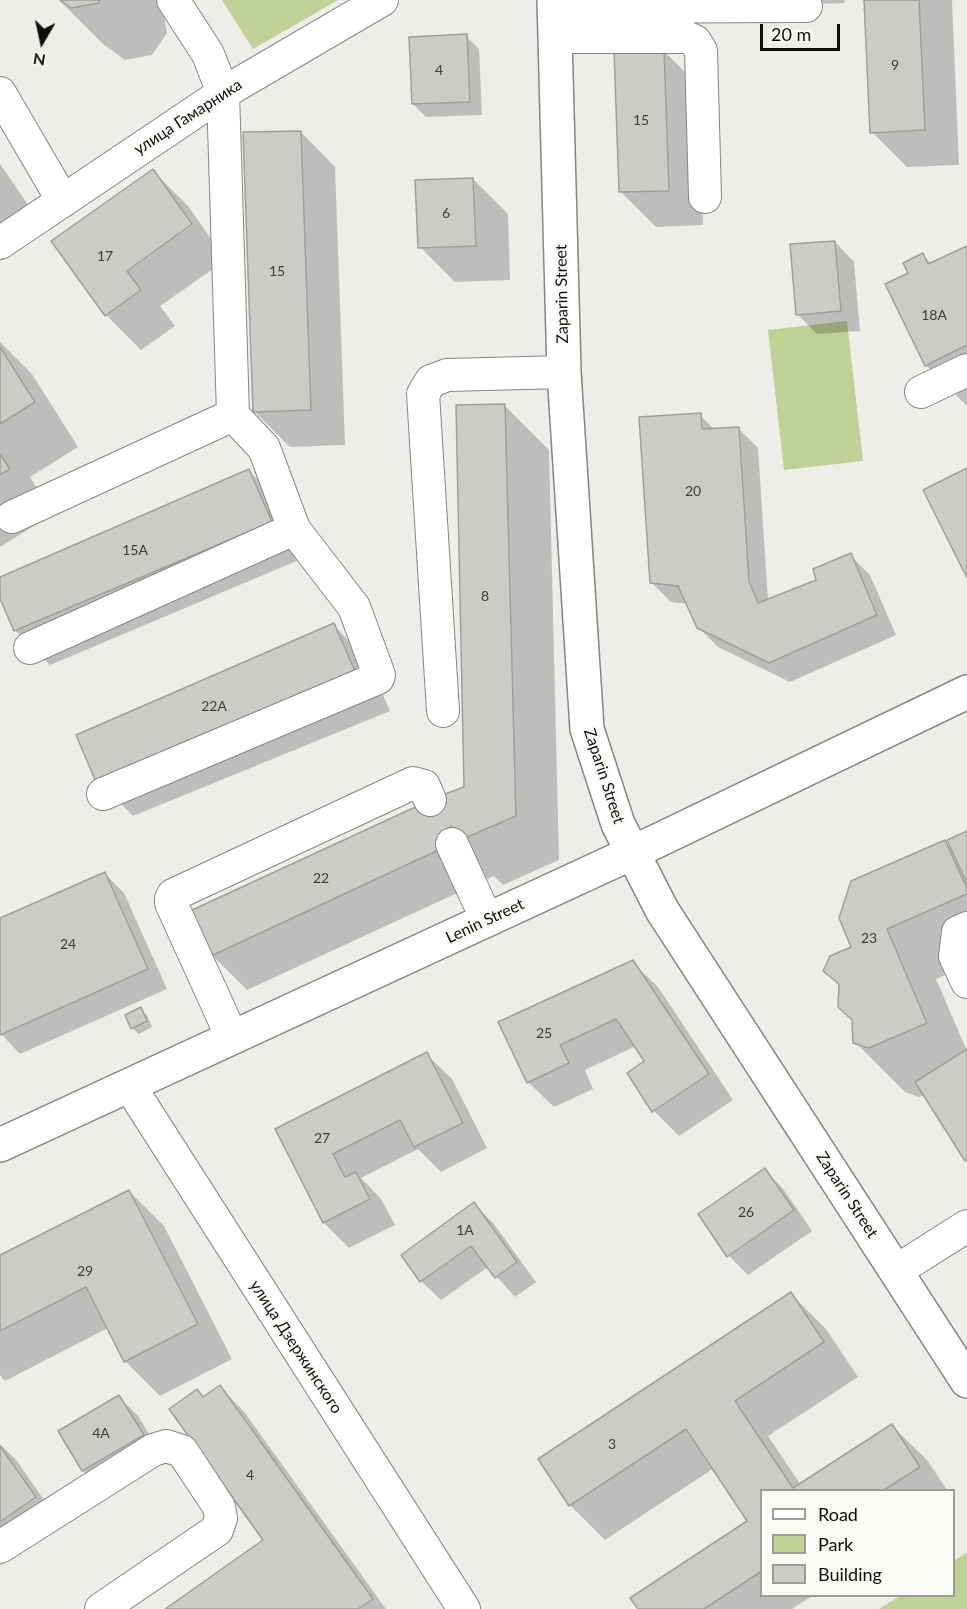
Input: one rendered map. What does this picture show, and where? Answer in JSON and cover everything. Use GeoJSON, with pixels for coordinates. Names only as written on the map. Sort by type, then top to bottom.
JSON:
{"type":"FeatureCollection","features":[{"type":"Feature","properties":{"kind":"main road","name":"Zaparin Street"},"geometry":{"type":"LineString","coordinates":[[555,15],[564,372],[587,729],[618,824],[662,910],[967,1381]]}},
{"type":"Feature","properties":{"kind":"main road","name":"Lenin Street"},"geometry":{"type":"LineString","coordinates":[[0,1145],[634,852],[967,692]]}},
{"type":"Feature","properties":{"kind":"street"},"geometry":{"type":"LineString","coordinates":[[103,794],[378,678],[379,672],[354,607],[294,529],[264,448],[233,415],[223,93],[208,54],[173,0]]}},
{"type":"Feature","properties":{"kind":"street","name":"улица Гамарника"},"geometry":{"type":"LineString","coordinates":[[0,243],[223,93],[382,0]]}},
{"type":"Feature","properties":{"kind":"street"},"geometry":{"type":"LineString","coordinates":[[555,15],[807,6]]}},
{"type":"Feature","properties":{"kind":"street"},"geometry":{"type":"LineString","coordinates":[[555,15],[686,37],[695,41],[701,51],[705,197]]}},
{"type":"Feature","properties":{"kind":"street"},"geometry":{"type":"LineString","coordinates":[[0,93],[63,201]]}},
{"type":"Feature","properties":{"kind":"street"},"geometry":{"type":"LineString","coordinates":[[442,711],[423,394],[431,381],[447,375],[564,372]]}},
{"type":"Feature","properties":{"kind":"street"},"geometry":{"type":"LineString","coordinates":[[921,392],[963,381]]}},
{"type":"Feature","properties":{"kind":"street"},"geometry":{"type":"LineString","coordinates":[[12,516],[233,415]]}},
{"type":"Feature","properties":{"kind":"street"},"geometry":{"type":"LineString","coordinates":[[30,648],[294,529]]}},
{"type":"Feature","properties":{"kind":"street"},"geometry":{"type":"LineString","coordinates":[[232,1036],[171,903],[174,895],[413,783],[423,786],[430,800]]}},
{"type":"Feature","properties":{"kind":"street"},"geometry":{"type":"LineString","coordinates":[[452,844],[487,920]]}},
{"type":"Feature","properties":{"kind":"street"},"geometry":{"type":"LineString","coordinates":[[967,928],[958,932],[955,956],[967,982]]}},
{"type":"Feature","properties":{"kind":"street","name":"улица Дзержинского"},"geometry":{"type":"LineString","coordinates":[[129,1085],[464,1609]]}},
{"type":"Feature","properties":{"kind":"street"},"geometry":{"type":"LineString","coordinates":[[896,1271],[967,1226]]}},
{"type":"Feature","properties":{"kind":"street"},"geometry":{"type":"LineString","coordinates":[[0,1547],[153,1450],[166,1446],[182,1451],[219,1507],[221,1518],[217,1530],[101,1609]]}},
{"type":"Feature","properties":{"kind":"green space"},"geometry":{"type":"Polygon","coordinates":[[[222,0],[338,0],[253,49],[222,0]]]}},
{"type":"Feature","properties":{"kind":"green space"},"geometry":{"type":"Polygon","coordinates":[[[847,321],[863,461],[784,470],[768,330],[847,321]]]}},
{"type":"Feature","properties":{"kind":"green space"},"geometry":{"type":"Polygon","coordinates":[[[967,1553],[967,1609],[879,1609],[898,1597],[955,1597],[955,1560],[967,1553]]]}},
{"type":"Feature","properties":{"kind":"building"},"geometry":{"type":"Polygon","coordinates":[[[60,0],[100,0],[99,3],[71,8],[60,0]]]}},
{"type":"Feature","properties":{"kind":"building"},"geometry":{"type":"Polygon","coordinates":[[[864,0],[919,0],[925,130],[870,133],[864,0]]]}},
{"type":"Feature","properties":{"kind":"building"},"geometry":{"type":"Polygon","coordinates":[[[467,34],[470,102],[412,104],[409,37],[467,34]]]}},
{"type":"Feature","properties":{"kind":"building"},"geometry":{"type":"Polygon","coordinates":[[[664,48],[669,191],[619,192],[614,50],[664,48]]]}},
{"type":"Feature","properties":{"kind":"building"},"geometry":{"type":"Polygon","coordinates":[[[301,131],[311,410],[253,412],[243,132],[301,131]]]}},
{"type":"Feature","properties":{"kind":"building"},"geometry":{"type":"Polygon","coordinates":[[[153,169],[192,224],[127,271],[141,290],[105,316],[51,241],[153,169]]]}},
{"type":"Feature","properties":{"kind":"building"},"geometry":{"type":"Polygon","coordinates":[[[473,178],[476,246],[418,248],[415,180],[473,178]]]}},
{"type":"Feature","properties":{"kind":"building"},"geometry":{"type":"Polygon","coordinates":[[[835,241],[841,311],[796,315],[790,244],[835,241]]]}},
{"type":"Feature","properties":{"kind":"building"},"geometry":{"type":"Polygon","coordinates":[[[967,246],[967,345],[925,366],[885,284],[908,273],[903,263],[923,253],[928,264],[967,246]]]}},
{"type":"Feature","properties":{"kind":"building"},"geometry":{"type":"Polygon","coordinates":[[[0,347],[35,402],[0,424],[0,347]]]}},
{"type":"Feature","properties":{"kind":"building"},"geometry":{"type":"Polygon","coordinates":[[[505,404],[516,816],[458,841],[437,797],[464,787],[456,405],[505,404]]]}},
{"type":"Feature","properties":{"kind":"building"},"geometry":{"type":"Polygon","coordinates":[[[701,413],[702,429],[739,427],[749,581],[758,603],[816,580],[813,569],[851,553],[877,615],[769,663],[697,628],[678,586],[650,583],[639,417],[701,413]]]}},
{"type":"Feature","properties":{"kind":"building"},"geometry":{"type":"Polygon","coordinates":[[[0,454],[10,469],[0,475],[0,454]]]}},
{"type":"Feature","properties":{"kind":"building"},"geometry":{"type":"Polygon","coordinates":[[[967,468],[967,578],[923,490],[967,468]]]}},
{"type":"Feature","properties":{"kind":"building"},"geometry":{"type":"Polygon","coordinates":[[[249,469],[272,522],[14,631],[0,599],[0,577],[249,469]]]}},
{"type":"Feature","properties":{"kind":"building"},"geometry":{"type":"Polygon","coordinates":[[[334,623],[357,676],[96,782],[76,735],[334,623]]]}},
{"type":"Feature","properties":{"kind":"building"},"geometry":{"type":"Polygon","coordinates":[[[437,797],[458,841],[211,956],[190,911],[437,797]]]}},
{"type":"Feature","properties":{"kind":"building"},"geometry":{"type":"Polygon","coordinates":[[[967,831],[967,883],[947,840],[967,831]]]}},
{"type":"Feature","properties":{"kind":"building"},"geometry":{"type":"Polygon","coordinates":[[[945,840],[967,889],[967,894],[887,929],[927,1023],[869,1048],[853,1043],[852,1020],[838,1007],[839,984],[823,971],[830,956],[851,947],[839,918],[851,881],[945,840]]]}},
{"type":"Feature","properties":{"kind":"building"},"geometry":{"type":"Polygon","coordinates":[[[105,872],[148,969],[0,1035],[0,918],[105,872]]]}},
{"type":"Feature","properties":{"kind":"building"},"geometry":{"type":"Polygon","coordinates":[[[633,960],[709,1074],[652,1112],[627,1073],[644,1061],[616,1019],[560,1045],[569,1063],[527,1083],[498,1022],[633,960]]]}},
{"type":"Feature","properties":{"kind":"building"},"geometry":{"type":"Polygon","coordinates":[[[141,1007],[147,1021],[131,1029],[125,1015],[141,1007]]]}},
{"type":"Feature","properties":{"kind":"building"},"geometry":{"type":"Polygon","coordinates":[[[967,1049],[967,1159],[965,1161],[915,1082],[967,1049]]]}},
{"type":"Feature","properties":{"kind":"building"},"geometry":{"type":"Polygon","coordinates":[[[427,1052],[463,1123],[414,1147],[400,1120],[333,1154],[345,1177],[356,1172],[370,1199],[323,1223],[275,1129],[427,1052]]]}},
{"type":"Feature","properties":{"kind":"building"},"geometry":{"type":"Polygon","coordinates":[[[765,1168],[794,1210],[727,1257],[698,1214],[765,1168]]]}},
{"type":"Feature","properties":{"kind":"building"},"geometry":{"type":"Polygon","coordinates":[[[129,1190],[198,1324],[124,1362],[86,1287],[0,1331],[0,1255],[129,1190]]]}},
{"type":"Feature","properties":{"kind":"building"},"geometry":{"type":"Polygon","coordinates":[[[474,1202],[517,1262],[495,1278],[471,1246],[420,1282],[401,1255],[474,1202]]]}},
{"type":"Feature","properties":{"kind":"building"},"geometry":{"type":"Polygon","coordinates":[[[791,1292],[824,1342],[735,1401],[793,1488],[892,1424],[920,1467],[886,1489],[760,1489],[760,1572],[704,1609],[638,1609],[630,1598],[747,1521],[686,1429],[569,1506],[538,1459],[791,1292]]]}},
{"type":"Feature","properties":{"kind":"building"},"geometry":{"type":"Polygon","coordinates":[[[220,1385],[373,1599],[358,1609],[165,1609],[263,1540],[169,1409],[197,1389],[203,1397],[220,1385]]]}},
{"type":"Feature","properties":{"kind":"building"},"geometry":{"type":"Polygon","coordinates":[[[119,1395],[144,1435],[82,1471],[58,1431],[119,1395]]]}},
{"type":"Feature","properties":{"kind":"building"},"geometry":{"type":"Polygon","coordinates":[[[0,1446],[36,1497],[0,1522],[0,1446]]]}},
{"type":"Feature","properties":{"kind":"tunnel"},"geometry":{"type":"LineString","coordinates":[[430,800],[452,844]]}}]}
